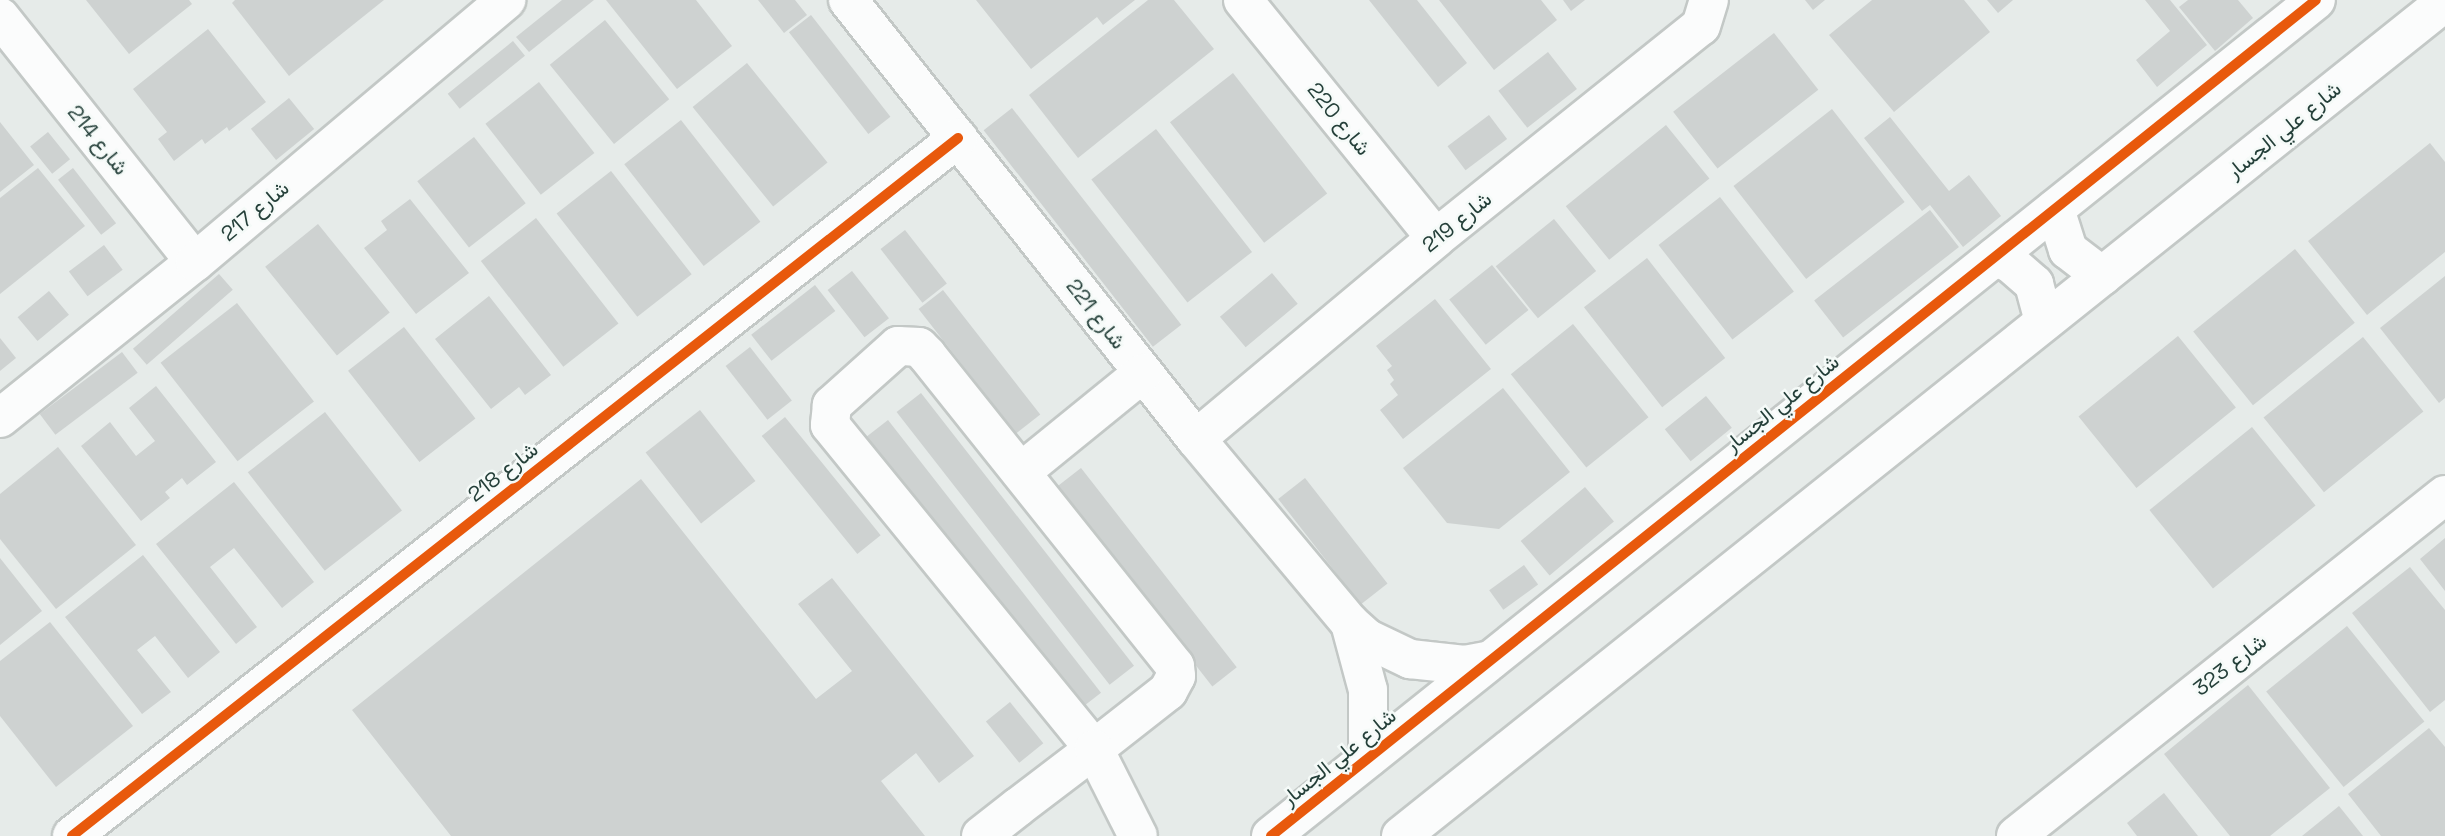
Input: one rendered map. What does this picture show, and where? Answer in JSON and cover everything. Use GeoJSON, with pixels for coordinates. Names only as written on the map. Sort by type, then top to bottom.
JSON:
{"type":"FeatureCollection","features":[{"type":"Feature","properties":{"kind":"street","name":"شارع 221"},"geometry":{"type":"LineString","coordinates":[[848,0],[1196,439],[1350,624],[1368,639],[1410,659],[1451,664],[1491,660]]}},
{"type":"Feature","properties":{"kind":"street","name":"شارع 220"},"geometry":{"type":"LineString","coordinates":[[1243,0],[1436,238]]}},
{"type":"Feature","properties":{"kind":"street","name":"شارع 219"},"geometry":{"type":"LineString","coordinates":[[1196,439],[1436,238],[1701,26],[1709,0]]}},
{"type":"Feature","properties":{"kind":"street","name":"شارع علي الجسار"},"geometry":{"type":"LineString","coordinates":[[1271,836],[2316,0]]}},
{"type":"Feature","properties":{"kind":"street","name":"شارع علي الجسار"},"geometry":{"type":"LineString","coordinates":[[1401,836],[2443,4]]}},
{"type":"Feature","properties":{"kind":"street","name":"شارع 217"},"geometry":{"type":"LineString","coordinates":[[0,418],[195,262],[487,6]]}},
{"type":"Feature","properties":{"kind":"street","name":"شارع 214"},"geometry":{"type":"LineString","coordinates":[[0,17],[195,262]]}},
{"type":"Feature","properties":{"kind":"street","name":"شارع 218"},"geometry":{"type":"LineString","coordinates":[[72,836],[958,138]]}},
{"type":"Feature","properties":{"kind":"street"},"geometry":{"type":"LineString","coordinates":[[2055,209],[2068,250],[2102,276]]}},
{"type":"Feature","properties":{"kind":"street"},"geometry":{"type":"LineString","coordinates":[[1995,257],[2010,262],[2034,284],[2044,322]]}},
{"type":"Feature","properties":{"kind":"street"},"geometry":{"type":"LineString","coordinates":[[981,836],[1094,748],[1168,691],[1176,676],[1175,666],[928,355],[909,344],[889,352],[839,397],[828,415],[837,435],[1094,748],[1138,836]]}},
{"type":"Feature","properties":{"kind":"street"},"geometry":{"type":"LineString","coordinates":[[1021,472],[1143,373]]}},
{"type":"Feature","properties":{"kind":"street","name":"شارع 323"},"geometry":{"type":"LineString","coordinates":[[2016,836],[2445,495]]}},
{"type":"Feature","properties":{"kind":"street","name":"شارع 221"},"geometry":{"type":"LineString","coordinates":[[1350,624],[1368,690],[1368,758]]}},
{"type":"Feature","properties":{"kind":"building"},"geometry":{"type":"Polygon","coordinates":[[[86,0],[189,0],[192,4],[129,54],[86,0]]]}},
{"type":"Feature","properties":{"kind":"building"},"geometry":{"type":"Polygon","coordinates":[[[235,0],[384,0],[289,76],[232,3],[235,0]]]}},
{"type":"Feature","properties":{"kind":"building"},"geometry":{"type":"Polygon","coordinates":[[[562,0],[594,0],[529,52],[516,37],[562,0]]]}},
{"type":"Feature","properties":{"kind":"building"},"geometry":{"type":"Polygon","coordinates":[[[606,0],[696,0],[732,46],[677,89],[606,0]]]}},
{"type":"Feature","properties":{"kind":"building"},"geometry":{"type":"Polygon","coordinates":[[[758,0],[795,0],[807,15],[784,33],[758,0]]]}},
{"type":"Feature","properties":{"kind":"building"},"geometry":{"type":"Polygon","coordinates":[[[976,0],[1135,0],[1103,25],[1097,17],[1031,69],[976,0]]]}},
{"type":"Feature","properties":{"kind":"building"},"geometry":{"type":"Polygon","coordinates":[[[1148,0],[1174,0],[1214,49],[1078,158],[1029,95],[1148,0]]]}},
{"type":"Feature","properties":{"kind":"building"},"geometry":{"type":"Polygon","coordinates":[[[1369,0],[1417,0],[1467,63],[1438,87],[1369,0]]]}},
{"type":"Feature","properties":{"kind":"building"},"geometry":{"type":"Polygon","coordinates":[[[1439,0],[1541,0],[1557,20],[1494,70],[1439,0]]]}},
{"type":"Feature","properties":{"kind":"building"},"geometry":{"type":"Polygon","coordinates":[[[1563,0],[1585,0],[1571,11],[1563,0]]]}},
{"type":"Feature","properties":{"kind":"building"},"geometry":{"type":"Polygon","coordinates":[[[1805,0],[1825,0],[1813,10],[1805,0]]]}},
{"type":"Feature","properties":{"kind":"building"},"geometry":{"type":"Polygon","coordinates":[[[1872,0],[1964,0],[1990,32],[1894,112],[1829,35],[1872,0]]]}},
{"type":"Feature","properties":{"kind":"building"},"geometry":{"type":"Polygon","coordinates":[[[1987,0],[2013,0],[1998,13],[1987,0]]]}},
{"type":"Feature","properties":{"kind":"building"},"geometry":{"type":"Polygon","coordinates":[[[2145,0],[2170,0],[2207,45],[2157,87],[2136,60],[2170,31],[2145,0]]]}},
{"type":"Feature","properties":{"kind":"building"},"geometry":{"type":"Polygon","coordinates":[[[2188,0],[2238,0],[2253,18],[2215,51],[2179,7],[2188,0]]]}},
{"type":"Feature","properties":{"kind":"building"},"geometry":{"type":"Polygon","coordinates":[[[811,15],[890,117],[868,134],[789,32],[811,15]]]}},
{"type":"Feature","properties":{"kind":"building"},"geometry":{"type":"Polygon","coordinates":[[[605,20],[669,99],[614,144],[550,65],[605,20]]]}},
{"type":"Feature","properties":{"kind":"building"},"geometry":{"type":"Polygon","coordinates":[[[208,29],[266,102],[229,131],[227,127],[205,144],[202,139],[174,161],[158,139],[167,132],[133,89],[208,29]]]}},
{"type":"Feature","properties":{"kind":"building"},"geometry":{"type":"Polygon","coordinates":[[[1774,33],[1818,90],[1717,169],[1673,112],[1774,33]]]}},
{"type":"Feature","properties":{"kind":"building"},"geometry":{"type":"Polygon","coordinates":[[[513,41],[525,56],[460,109],[448,94],[513,41]]]}},
{"type":"Feature","properties":{"kind":"building"},"geometry":{"type":"Polygon","coordinates":[[[1548,52],[1577,89],[1527,128],[1498,91],[1548,52]]]}},
{"type":"Feature","properties":{"kind":"building"},"geometry":{"type":"Polygon","coordinates":[[[747,63],[828,162],[773,207],[693,107],[747,63]]]}},
{"type":"Feature","properties":{"kind":"building"},"geometry":{"type":"Polygon","coordinates":[[[1233,73],[1327,194],[1264,243],[1170,122],[1233,73]]]}},
{"type":"Feature","properties":{"kind":"building"},"geometry":{"type":"Polygon","coordinates":[[[539,82],[594,153],[541,195],[485,124],[539,82]]]}},
{"type":"Feature","properties":{"kind":"building"},"geometry":{"type":"Polygon","coordinates":[[[289,98],[314,129],[276,160],[251,129],[289,98]]]}},
{"type":"Feature","properties":{"kind":"building"},"geometry":{"type":"Polygon","coordinates":[[[1012,108],[1181,325],[1153,347],[984,130],[1012,108]]]}},
{"type":"Feature","properties":{"kind":"building"},"geometry":{"type":"Polygon","coordinates":[[[1832,109],[1905,202],[1806,279],[1733,186],[1832,109]]]}},
{"type":"Feature","properties":{"kind":"building"},"geometry":{"type":"Polygon","coordinates":[[[1489,115],[1507,139],[1466,170],[1447,146],[1489,115]]]}},
{"type":"Feature","properties":{"kind":"building"},"geometry":{"type":"Polygon","coordinates":[[[1890,117],[1949,191],[1969,175],[2001,216],[1963,247],[1930,205],[1922,211],[1864,138],[1890,117]]]}},
{"type":"Feature","properties":{"kind":"building"},"geometry":{"type":"Polygon","coordinates":[[[681,120],[760,222],[704,266],[624,164],[681,120]]]}},
{"type":"Feature","properties":{"kind":"building"},"geometry":{"type":"Polygon","coordinates":[[[0,122],[34,165],[0,192],[0,122]]]}},
{"type":"Feature","properties":{"kind":"building"},"geometry":{"type":"Polygon","coordinates":[[[1666,125],[1709,179],[1609,260],[1566,206],[1666,125]]]}},
{"type":"Feature","properties":{"kind":"building"},"geometry":{"type":"Polygon","coordinates":[[[1156,129],[1252,252],[1187,302],[1091,179],[1156,129]]]}},
{"type":"Feature","properties":{"kind":"building"},"geometry":{"type":"Polygon","coordinates":[[[48,132],[70,159],[52,174],[30,146],[48,132]]]}},
{"type":"Feature","properties":{"kind":"building"},"geometry":{"type":"Polygon","coordinates":[[[474,137],[526,203],[469,248],[417,181],[474,137]]]}},
{"type":"Feature","properties":{"kind":"building"},"geometry":{"type":"Polygon","coordinates":[[[2430,143],[2445,162],[2445,252],[2367,315],[2308,241],[2430,143]]]}},
{"type":"Feature","properties":{"kind":"building"},"geometry":{"type":"Polygon","coordinates":[[[38,168],[85,226],[0,294],[0,198],[38,168]]]}},
{"type":"Feature","properties":{"kind":"building"},"geometry":{"type":"Polygon","coordinates":[[[73,168],[116,223],[101,235],[58,180],[73,168]]]}},
{"type":"Feature","properties":{"kind":"building"},"geometry":{"type":"Polygon","coordinates":[[[611,171],[692,274],[637,317],[557,213],[611,171]]]}},
{"type":"Feature","properties":{"kind":"building"},"geometry":{"type":"Polygon","coordinates":[[[1720,197],[1794,292],[1732,340],[1659,245],[1720,197]]]}},
{"type":"Feature","properties":{"kind":"building"},"geometry":{"type":"Polygon","coordinates":[[[410,199],[469,273],[416,314],[364,248],[387,230],[381,221],[410,199]]]}},
{"type":"Feature","properties":{"kind":"building"},"geometry":{"type":"Polygon","coordinates":[[[1930,210],[1959,247],[1843,338],[1814,301],[1930,210]]]}},
{"type":"Feature","properties":{"kind":"building"},"geometry":{"type":"Polygon","coordinates":[[[536,218],[618,324],[563,367],[481,261],[536,218]]]}},
{"type":"Feature","properties":{"kind":"building"},"geometry":{"type":"Polygon","coordinates":[[[1554,219],[1596,271],[1538,318],[1496,266],[1554,219]]]}},
{"type":"Feature","properties":{"kind":"building"},"geometry":{"type":"Polygon","coordinates":[[[318,224],[390,313],[337,355],[265,267],[318,224]]]}},
{"type":"Feature","properties":{"kind":"building"},"geometry":{"type":"Polygon","coordinates":[[[905,230],[947,284],[922,303],[881,249],[905,230]]]}},
{"type":"Feature","properties":{"kind":"building"},"geometry":{"type":"Polygon","coordinates":[[[104,245],[123,270],[88,296],[69,271],[104,245]]]}},
{"type":"Feature","properties":{"kind":"building"},"geometry":{"type":"Polygon","coordinates":[[[2295,249],[2355,323],[2253,405],[2193,331],[2295,249]]]}},
{"type":"Feature","properties":{"kind":"building"},"geometry":{"type":"Polygon","coordinates":[[[1647,258],[1725,358],[1662,407],[1584,307],[1647,258]]]}},
{"type":"Feature","properties":{"kind":"building"},"geometry":{"type":"Polygon","coordinates":[[[1492,265],[1529,310],[1486,345],[1449,300],[1492,265]]]}},
{"type":"Feature","properties":{"kind":"building"},"geometry":{"type":"Polygon","coordinates":[[[852,271],[889,318],[865,337],[828,290],[852,271]]]}},
{"type":"Feature","properties":{"kind":"building"},"geometry":{"type":"Polygon","coordinates":[[[1272,273],[1298,304],[1246,347],[1220,317],[1272,273]]]}},
{"type":"Feature","properties":{"kind":"building"},"geometry":{"type":"Polygon","coordinates":[[[219,274],[233,290],[147,365],[133,349],[219,274]]]}},
{"type":"Feature","properties":{"kind":"building"},"geometry":{"type":"Polygon","coordinates":[[[2445,276],[2445,398],[2439,403],[2380,328],[2445,276]]]}},
{"type":"Feature","properties":{"kind":"building"},"geometry":{"type":"Polygon","coordinates":[[[815,285],[835,311],[771,361],[751,335],[815,285]]]}},
{"type":"Feature","properties":{"kind":"building"},"geometry":{"type":"Polygon","coordinates":[[[943,290],[1040,415],[1016,434],[919,309],[943,290]]]}},
{"type":"Feature","properties":{"kind":"building"},"geometry":{"type":"Polygon","coordinates":[[[49,291],[69,315],[38,341],[18,317],[49,291]]]}},
{"type":"Feature","properties":{"kind":"building"},"geometry":{"type":"Polygon","coordinates":[[[489,296],[551,375],[525,395],[519,387],[491,409],[435,339],[489,296]]]}},
{"type":"Feature","properties":{"kind":"building"},"geometry":{"type":"Polygon","coordinates":[[[1435,299],[1491,369],[1403,439],[1380,410],[1398,395],[1390,384],[1394,380],[1387,370],[1392,366],[1376,346],[1435,299]]]}},
{"type":"Feature","properties":{"kind":"building"},"geometry":{"type":"Polygon","coordinates":[[[237,303],[314,402],[238,461],[161,363],[237,303]]]}},
{"type":"Feature","properties":{"kind":"building"},"geometry":{"type":"Polygon","coordinates":[[[1573,324],[1649,417],[1586,468],[1511,374],[1573,324]]]}},
{"type":"Feature","properties":{"kind":"building"},"geometry":{"type":"Polygon","coordinates":[[[404,327],[475,418],[419,462],[348,371],[404,327]]]}},
{"type":"Feature","properties":{"kind":"building"},"geometry":{"type":"Polygon","coordinates":[[[2178,336],[2236,407],[2136,488],[2079,417],[2178,336]]]}},
{"type":"Feature","properties":{"kind":"building"},"geometry":{"type":"Polygon","coordinates":[[[2363,337],[2423,412],[2324,492],[2264,418],[2363,337]]]}},
{"type":"Feature","properties":{"kind":"building"},"geometry":{"type":"Polygon","coordinates":[[[0,338],[16,358],[0,371],[0,338]]]}},
{"type":"Feature","properties":{"kind":"building"},"geometry":{"type":"Polygon","coordinates":[[[750,347],[792,401],[767,420],[726,366],[750,347]]]}},
{"type":"Feature","properties":{"kind":"building"},"geometry":{"type":"Polygon","coordinates":[[[122,352],[138,373],[55,435],[40,414],[122,352]]]}},
{"type":"Feature","properties":{"kind":"building"},"geometry":{"type":"Polygon","coordinates":[[[156,386],[216,462],[187,485],[182,478],[165,492],[170,498],[141,521],[81,446],[110,422],[136,456],[155,441],[129,408],[156,386]]]}},
{"type":"Feature","properties":{"kind":"building"},"geometry":{"type":"Polygon","coordinates":[[[1503,388],[1570,472],[1499,529],[1447,523],[1403,468],[1503,388]]]}},
{"type":"Feature","properties":{"kind":"building"},"geometry":{"type":"Polygon","coordinates":[[[921,393],[1134,666],[1110,685],[897,412],[921,393]]]}},
{"type":"Feature","properties":{"kind":"building"},"geometry":{"type":"Polygon","coordinates":[[[1706,396],[1732,428],[1691,461],[1665,429],[1706,396]]]}},
{"type":"Feature","properties":{"kind":"building"},"geometry":{"type":"Polygon","coordinates":[[[700,410],[755,481],[701,523],[646,452],[700,410]]]}},
{"type":"Feature","properties":{"kind":"building"},"geometry":{"type":"Polygon","coordinates":[[[325,412],[402,511],[325,571],[248,472],[325,412]]]}},
{"type":"Feature","properties":{"kind":"building"},"geometry":{"type":"Polygon","coordinates":[[[785,417],[881,535],[857,554],[762,436],[785,417]]]}},
{"type":"Feature","properties":{"kind":"building"},"geometry":{"type":"Polygon","coordinates":[[[888,420],[1101,693],[1077,712],[864,439],[888,420]]]}},
{"type":"Feature","properties":{"kind":"building"},"geometry":{"type":"Polygon","coordinates":[[[2252,427],[2316,505],[2213,589],[2149,510],[2252,427]]]}},
{"type":"Feature","properties":{"kind":"building"},"geometry":{"type":"Polygon","coordinates":[[[58,447],[136,545],[56,609],[0,539],[0,494],[58,447]]]}},
{"type":"Feature","properties":{"kind":"building"},"geometry":{"type":"Polygon","coordinates":[[[1081,468],[1237,667],[1212,686],[1057,487],[1081,468]]]}},
{"type":"Feature","properties":{"kind":"building"},"geometry":{"type":"Polygon","coordinates":[[[1305,478],[1387,584],[1361,605],[1278,499],[1305,478]]]}},
{"type":"Feature","properties":{"kind":"building"},"geometry":{"type":"Polygon","coordinates":[[[641,479],[816,699],[852,671],[798,604],[832,578],[974,756],[939,783],[916,753],[881,781],[925,836],[451,836],[352,710],[641,479]]]}},
{"type":"Feature","properties":{"kind":"building"},"geometry":{"type":"Polygon","coordinates":[[[234,482],[314,582],[282,608],[234,548],[210,567],[257,627],[236,644],[156,544],[234,482]]]}},
{"type":"Feature","properties":{"kind":"building"},"geometry":{"type":"Polygon","coordinates":[[[1585,487],[1614,521],[1550,575],[1521,541],[1585,487]]]}},
{"type":"Feature","properties":{"kind":"building"},"geometry":{"type":"Polygon","coordinates":[[[2445,538],[2445,591],[2420,559],[2445,538]]]}},
{"type":"Feature","properties":{"kind":"building"},"geometry":{"type":"Polygon","coordinates":[[[143,555],[220,652],[188,678],[155,636],[137,650],[171,692],[142,714],[65,617],[143,555]]]}},
{"type":"Feature","properties":{"kind":"building"},"geometry":{"type":"Polygon","coordinates":[[[0,558],[42,611],[0,645],[0,558]]]}},
{"type":"Feature","properties":{"kind":"building"},"geometry":{"type":"Polygon","coordinates":[[[1524,565],[1538,584],[1503,610],[1489,590],[1524,565]]]}},
{"type":"Feature","properties":{"kind":"building"},"geometry":{"type":"Polygon","coordinates":[[[2410,567],[2445,610],[2445,700],[2430,712],[2352,613],[2410,567]]]}},
{"type":"Feature","properties":{"kind":"building"},"geometry":{"type":"Polygon","coordinates":[[[50,622],[133,726],[56,787],[0,716],[0,661],[50,622]]]}},
{"type":"Feature","properties":{"kind":"building"},"geometry":{"type":"Polygon","coordinates":[[[2347,626],[2424,722],[2344,787],[2266,691],[2347,626]]]}},
{"type":"Feature","properties":{"kind":"building"},"geometry":{"type":"Polygon","coordinates":[[[2248,685],[2330,788],[2270,836],[2230,836],[2164,754],[2248,685]]]}},
{"type":"Feature","properties":{"kind":"building"},"geometry":{"type":"Polygon","coordinates":[[[1010,702],[1043,743],[1019,763],[986,722],[1010,702]]]}},
{"type":"Feature","properties":{"kind":"building"},"geometry":{"type":"Polygon","coordinates":[[[2429,728],[2445,747],[2445,836],[2381,836],[2348,794],[2429,728]]]}},
{"type":"Feature","properties":{"kind":"building"},"geometry":{"type":"Polygon","coordinates":[[[2164,793],[2198,836],[2137,836],[2127,823],[2164,793]]]}},
{"type":"Feature","properties":{"kind":"building"},"geometry":{"type":"Polygon","coordinates":[[[2339,806],[2363,836],[2302,836],[2339,806]]]}},
{"type":"Feature","properties":{"kind":"cycle path"},"geometry":{"type":"LineString","coordinates":[[1271,836],[2316,0]]}},
{"type":"Feature","properties":{"kind":"cycle path"},"geometry":{"type":"LineString","coordinates":[[72,836],[958,138]]}}]}
